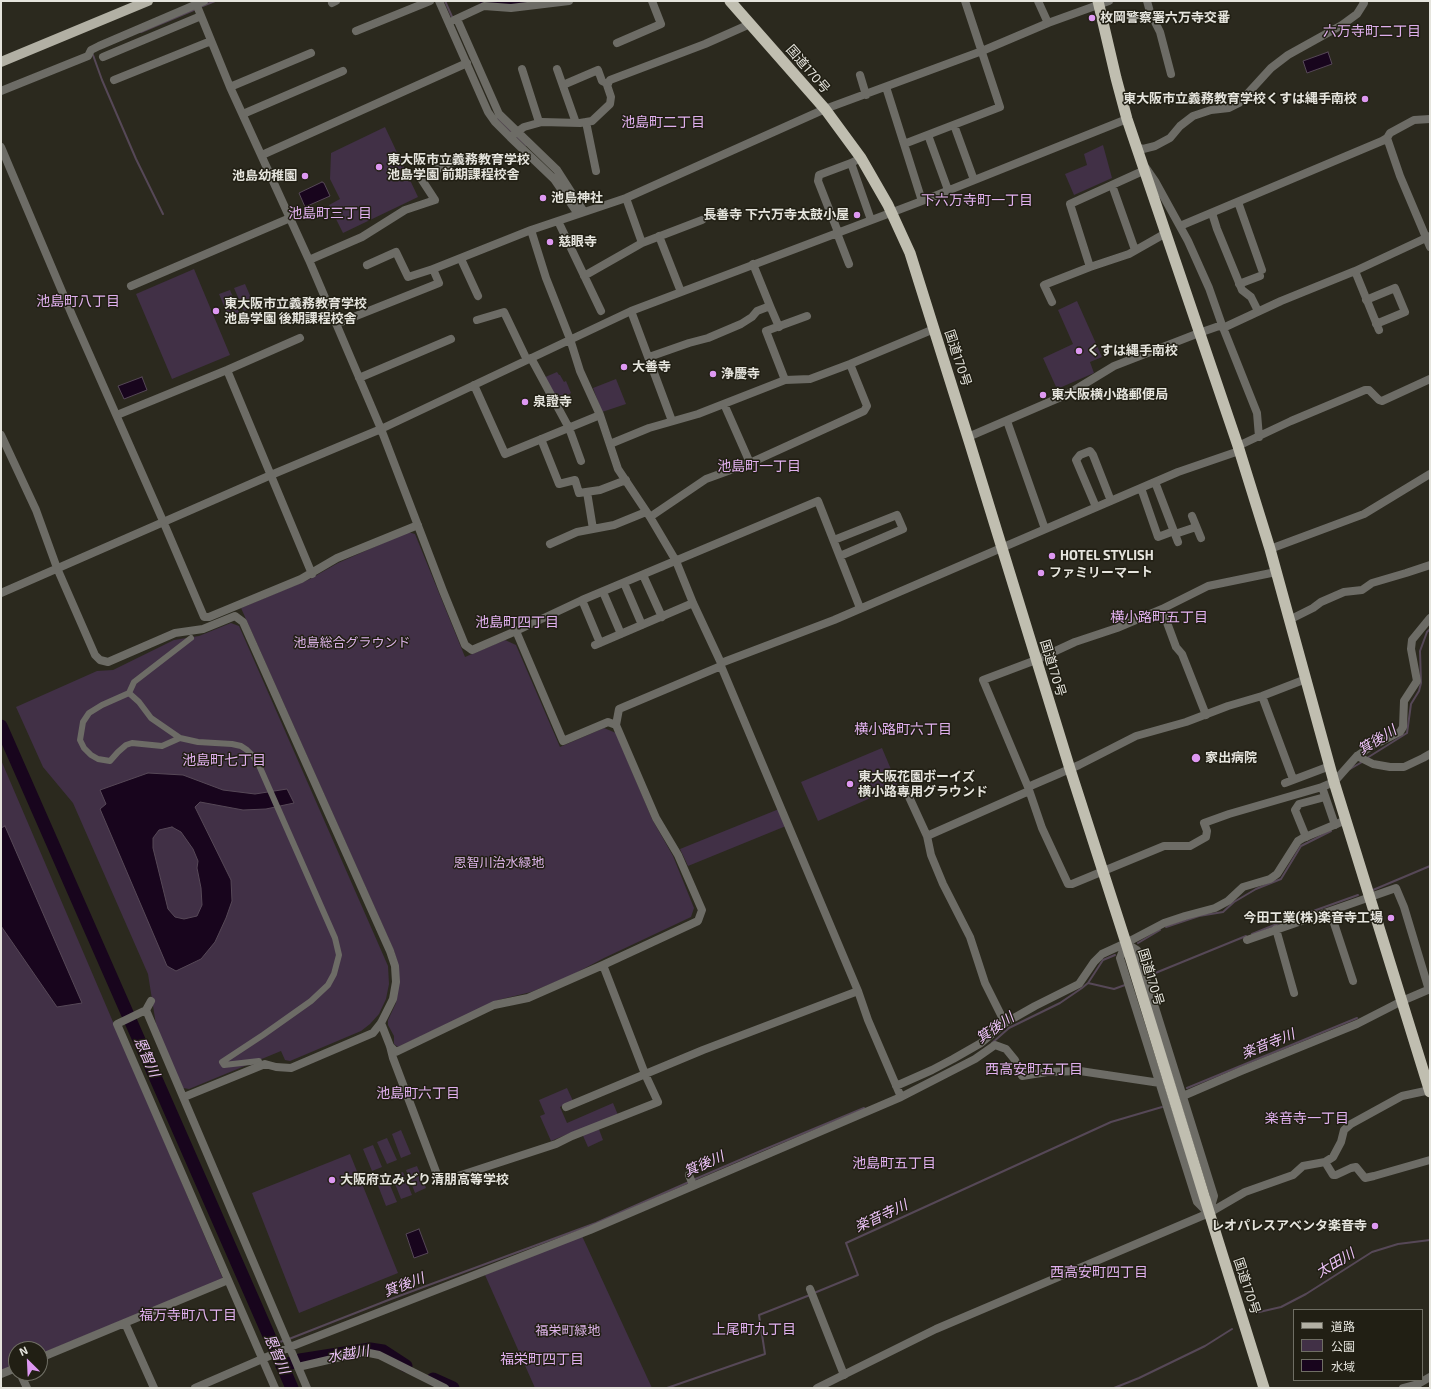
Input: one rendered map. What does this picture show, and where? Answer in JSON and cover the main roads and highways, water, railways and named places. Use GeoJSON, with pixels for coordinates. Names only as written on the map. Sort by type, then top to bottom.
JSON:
{"type":"FeatureCollection","features":[{"type":"Feature","properties":{"kind":"highway","name":"国道170号"},"geometry":{"type":"LineString","coordinates":[[730,1],[825,109],[862,158],[892,212],[910,253],[1264,1388]]}},
{"type":"Feature","properties":{"kind":"highway"},"geometry":{"type":"LineString","coordinates":[[1102,2],[1116,78],[1127,119],[1239,448],[1270,549],[1334,782],[1430,1091]]}},
{"type":"Feature","properties":{"kind":"main road"},"geometry":{"type":"LineString","coordinates":[[1,62],[148,1]]}},
{"type":"Feature","properties":{"kind":"water"},"geometry":{"type":"Polygon","coordinates":[[[1328,52],[1332,64],[1307,73],[1303,61],[1328,52]]]}},
{"type":"Feature","properties":{"kind":"water"},"geometry":{"type":"Polygon","coordinates":[[[322,182],[324,183],[330,196],[305,207],[299,193],[322,182]]]}},
{"type":"Feature","properties":{"kind":"water"},"geometry":{"type":"Polygon","coordinates":[[[142,377],[147,390],[124,399],[118,386],[142,377]]]}},
{"type":"Feature","properties":{"kind":"water"},"geometry":{"type":"Polygon","coordinates":[[[148,773],[183,775],[223,790],[255,794],[287,789],[294,803],[266,809],[243,810],[200,802],[195,807],[231,880],[232,901],[215,942],[201,959],[176,971],[167,966],[100,809],[106,804],[100,790],[148,773]],[[172,827],[159,830],[153,838],[153,848],[168,909],[175,917],[184,919],[197,916],[202,905],[201,888],[197,868],[198,861],[193,849],[181,832],[172,827]]]}},
{"type":"Feature","properties":{"kind":"water"},"geometry":{"type":"Polygon","coordinates":[[[5,826],[82,1003],[57,1007],[1,926],[1,828],[5,826]]]}},
{"type":"Feature","properties":{"kind":"water"},"geometry":{"type":"Polygon","coordinates":[[[419,1229],[428,1253],[414,1258],[406,1234],[419,1229]]]}},
{"type":"Feature","properties":{"kind":"waterway"},"geometry":{"type":"LineString","coordinates":[[200,7],[215,1]]}},
{"type":"Feature","properties":{"kind":"waterway"},"geometry":{"type":"LineString","coordinates":[[445,1],[453,19]]}},
{"type":"Feature","properties":{"kind":"waterway"},"geometry":{"type":"LineString","coordinates":[[486,1],[511,4],[533,1]]}},
{"type":"Feature","properties":{"kind":"waterway"},"geometry":{"type":"LineString","coordinates":[[141,32],[196,9]]}},
{"type":"Feature","properties":{"kind":"waterway"},"geometry":{"type":"LineString","coordinates":[[93,55],[102,80],[136,159],[163,214]]}},
{"type":"Feature","properties":{"kind":"waterway"},"geometry":{"type":"LineString","coordinates":[[496,116],[513,133]]}},
{"type":"Feature","properties":{"kind":"waterway"},"geometry":{"type":"LineString","coordinates":[[516,136],[526,145]]}},
{"type":"Feature","properties":{"kind":"waterway","name":"箕後川"},"geometry":{"type":"LineString","coordinates":[[1367,758],[1407,733],[1411,704],[1419,691],[1421,683],[1420,651],[1427,632],[1430,629]]}},
{"type":"Feature","properties":{"kind":"waterway","name":"恩智川"},"geometry":{"type":"LineString","coordinates":[[1,726],[292,1388]]}},
{"type":"Feature","properties":{"kind":"waterway","name":"箕後川"},"geometry":{"type":"LineString","coordinates":[[1350,769],[1362,762]]}},
{"type":"Feature","properties":{"kind":"waterway","name":"箕後川"},"geometry":{"type":"LineString","coordinates":[[1166,927],[1199,916],[1223,912],[1234,902],[1256,889],[1281,879],[1301,846],[1331,831]]}},
{"type":"Feature","properties":{"kind":"waterway"},"geometry":{"type":"LineString","coordinates":[[1373,890],[1430,866]]}},
{"type":"Feature","properties":{"kind":"waterway"},"geometry":{"type":"LineString","coordinates":[[1252,934],[1358,895]]}},
{"type":"Feature","properties":{"kind":"waterway","name":"箕後川"},"geometry":{"type":"LineString","coordinates":[[1138,943],[1160,930]]}},
{"type":"Feature","properties":{"kind":"waterway"},"geometry":{"type":"LineString","coordinates":[[1148,976],[1246,936]]}},
{"type":"Feature","properties":{"kind":"waterway","name":"箕後川"},"geometry":{"type":"LineString","coordinates":[[992,1043],[1009,1028],[1060,1003],[1082,988],[1088,983],[1103,960],[1115,955]]}},
{"type":"Feature","properties":{"kind":"waterway"},"geometry":{"type":"LineString","coordinates":[[1088,983],[1114,989],[1125,985]]}},
{"type":"Feature","properties":{"kind":"waterway","name":"楽音寺川"},"geometry":{"type":"LineString","coordinates":[[1187,1088],[1357,1018]]}},
{"type":"Feature","properties":{"kind":"waterway","name":"楽音寺川"},"geometry":{"type":"LineString","coordinates":[[814,1293],[858,1275],[846,1243],[1111,1122],[1162,1107]]}},
{"type":"Feature","properties":{"kind":"waterway","name":"箕後川"},"geometry":{"type":"LineString","coordinates":[[693,1180],[864,1108]]}},
{"type":"Feature","properties":{"kind":"waterway","name":"箕後川"},"geometry":{"type":"LineString","coordinates":[[289,1339],[391,1299],[596,1223],[689,1182]]}},
{"type":"Feature","properties":{"kind":"waterway","name":"太田川"},"geometry":{"type":"LineString","coordinates":[[1255,1313],[1281,1307],[1306,1294],[1372,1252],[1398,1244],[1430,1240]]}},
{"type":"Feature","properties":{"kind":"waterway","name":"楽音寺川"},"geometry":{"type":"LineString","coordinates":[[667,1388],[765,1354],[759,1315],[810,1295]]}},
{"type":"Feature","properties":{"kind":"waterway","name":"太田川"},"geometry":{"type":"LineString","coordinates":[[1114,1388],[1139,1378],[1205,1346],[1232,1329]]}},
{"type":"Feature","properties":{"kind":"waterway","name":"箕後川"},"geometry":{"type":"LineString","coordinates":[[273,1345],[285,1340]]}},
{"type":"Feature","properties":{"kind":"waterway","name":"水越川"},"geometry":{"type":"LineString","coordinates":[[282,1366],[300,1360],[370,1349],[383,1351],[406,1366]]}},
{"type":"Feature","properties":{"kind":"waterway","name":"水越川"},"geometry":{"type":"LineString","coordinates":[[433,1379],[453,1388]]}},
{"type":"Feature","properties":{"kind":"place","name":"枚岡警察署六万寺交番"},"geometry":{"type":"Point","coordinates":[1092,18]}},
{"type":"Feature","properties":{"kind":"place","name":"東大阪市立義務教育学校くすは縄手南校"},"geometry":{"type":"Point","coordinates":[1365,99]}},
{"type":"Feature","properties":{"kind":"place","name":"東大阪市立義務教育学校 池島学園 前期課程校舎"},"geometry":{"type":"Point","coordinates":[379,167]}},
{"type":"Feature","properties":{"kind":"place","name":"池島幼稚園"},"geometry":{"type":"Point","coordinates":[305,176]}},
{"type":"Feature","properties":{"kind":"place","name":"池島神社"},"geometry":{"type":"Point","coordinates":[543,198]}},
{"type":"Feature","properties":{"kind":"place","name":"長善寺 下六万寺太鼓小屋"},"geometry":{"type":"Point","coordinates":[857,215]}},
{"type":"Feature","properties":{"kind":"place","name":"慈眼寺"},"geometry":{"type":"Point","coordinates":[550,242]}},
{"type":"Feature","properties":{"kind":"place","name":"東大阪市立義務教育学校 池島学園 後期課程校舎"},"geometry":{"type":"Point","coordinates":[216,311]}},
{"type":"Feature","properties":{"kind":"place","name":"くすは縄手南校"},"geometry":{"type":"Point","coordinates":[1079,351]}},
{"type":"Feature","properties":{"kind":"place","name":"大善寺"},"geometry":{"type":"Point","coordinates":[624,367]}},
{"type":"Feature","properties":{"kind":"place","name":"浄慶寺"},"geometry":{"type":"Point","coordinates":[713,374]}},
{"type":"Feature","properties":{"kind":"place","name":"東大阪横小路郵便局"},"geometry":{"type":"Point","coordinates":[1043,395]}},
{"type":"Feature","properties":{"kind":"place","name":"泉證寺"},"geometry":{"type":"Point","coordinates":[525,402]}},
{"type":"Feature","properties":{"kind":"place","name":"HOTEL STYLISH"},"geometry":{"type":"Point","coordinates":[1052,556]}},
{"type":"Feature","properties":{"kind":"place","name":"ファミリーマート"},"geometry":{"type":"Point","coordinates":[1041,573]}},
{"type":"Feature","properties":{"kind":"place","name":"家出病院"},"geometry":{"type":"Point","coordinates":[1196,758]}},
{"type":"Feature","properties":{"kind":"place","name":"東大阪花園ボーイズ 横小路専用グラウンド"},"geometry":{"type":"Point","coordinates":[850,784]}},
{"type":"Feature","properties":{"kind":"place","name":"今田工業(株)楽音寺工場"},"geometry":{"type":"Point","coordinates":[1391,918]}},
{"type":"Feature","properties":{"kind":"place","name":"大阪府立みどり清朋高等学校"},"geometry":{"type":"Point","coordinates":[332,1180]}},
{"type":"Feature","properties":{"kind":"place","name":"レオパレスアベンタ楽音寺"},"geometry":{"type":"Point","coordinates":[1375,1226]}},
{"type":"Feature","properties":{"kind":"district","name":"六万寺町二丁目"},"geometry":{"type":"Point","coordinates":[1372,31]}},
{"type":"Feature","properties":{"kind":"district","name":"池島町二丁目"},"geometry":{"type":"Point","coordinates":[663,122]}},
{"type":"Feature","properties":{"kind":"district","name":"下六万寺町一丁目"},"geometry":{"type":"Point","coordinates":[977,200]}},
{"type":"Feature","properties":{"kind":"district","name":"池島町三丁目"},"geometry":{"type":"Point","coordinates":[330,213]}},
{"type":"Feature","properties":{"kind":"district","name":"池島町八丁目"},"geometry":{"type":"Point","coordinates":[78,301]}},
{"type":"Feature","properties":{"kind":"district","name":"池島町一丁目"},"geometry":{"type":"Point","coordinates":[759,466]}},
{"type":"Feature","properties":{"kind":"district","name":"横小路町五丁目"},"geometry":{"type":"Point","coordinates":[1159,617]}},
{"type":"Feature","properties":{"kind":"district","name":"池島町四丁目"},"geometry":{"type":"Point","coordinates":[517,622]}},
{"type":"Feature","properties":{"kind":"district","name":"横小路町六丁目"},"geometry":{"type":"Point","coordinates":[903,729]}},
{"type":"Feature","properties":{"kind":"district","name":"池島町七丁目"},"geometry":{"type":"Point","coordinates":[224,760]}},
{"type":"Feature","properties":{"kind":"district","name":"西高安町五丁目"},"geometry":{"type":"Point","coordinates":[1034,1069]}},
{"type":"Feature","properties":{"kind":"district","name":"池島町六丁目"},"geometry":{"type":"Point","coordinates":[418,1093]}},
{"type":"Feature","properties":{"kind":"district","name":"楽音寺一丁目"},"geometry":{"type":"Point","coordinates":[1307,1118]}},
{"type":"Feature","properties":{"kind":"district","name":"池島町五丁目"},"geometry":{"type":"Point","coordinates":[894,1163]}},
{"type":"Feature","properties":{"kind":"district","name":"西高安町四丁目"},"geometry":{"type":"Point","coordinates":[1099,1272]}},
{"type":"Feature","properties":{"kind":"district","name":"福万寺町八丁目"},"geometry":{"type":"Point","coordinates":[188,1315]}},
{"type":"Feature","properties":{"kind":"district","name":"上尾町九丁目"},"geometry":{"type":"Point","coordinates":[754,1329]}},
{"type":"Feature","properties":{"kind":"district","name":"福栄町四丁目"},"geometry":{"type":"Point","coordinates":[542,1359]}},
{"type":"Feature","properties":{"kind":"park label","name":"池島総合グラウンド"},"geometry":{"type":"Point","coordinates":[352,643]}},
{"type":"Feature","properties":{"kind":"park label","name":"恩智川治水緑地"},"geometry":{"type":"Point","coordinates":[499,863]}},
{"type":"Feature","properties":{"kind":"park label","name":"福栄町緑地"},"geometry":{"type":"Point","coordinates":[568,1331]}}]}
